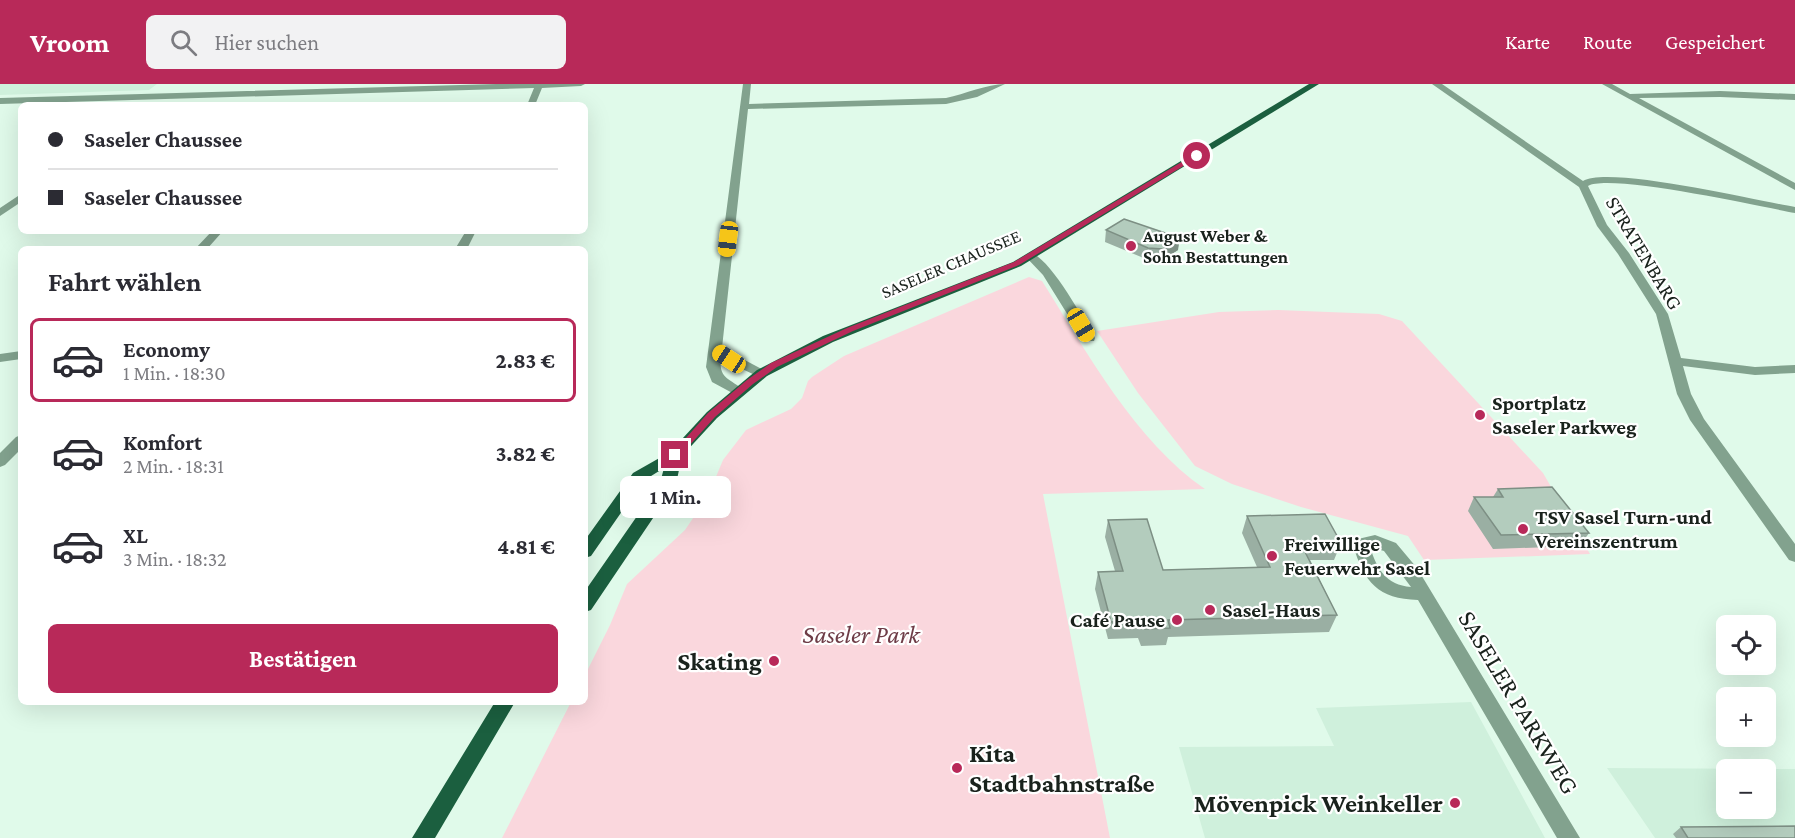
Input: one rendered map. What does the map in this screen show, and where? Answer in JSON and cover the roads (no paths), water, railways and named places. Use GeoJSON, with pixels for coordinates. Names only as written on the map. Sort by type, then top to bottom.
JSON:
{"type":"FeatureCollection","features":[{"type":"Feature","properties":{"kind":"main road","name":"SASELER CHAUSSEE"},"geometry":{"type":"LineString","coordinates":[[588,548],[638,477],[675,455],[711,415],[762,373],[828,339],[981,280],[1031,256],[1315,84]]}},
{"type":"Feature","properties":{"kind":"main road","name":"SASELER CHAUSSEE"},"geometry":{"type":"LineString","coordinates":[[588,601],[668,484],[675,455]]}},
{"type":"Feature","properties":{"kind":"main road"},"geometry":{"type":"LineString","coordinates":[[423,838],[503,705]]}},
{"type":"Feature","properties":{"kind":"street"},"geometry":{"type":"LineString","coordinates":[[298,92],[308,84]]}},
{"type":"Feature","properties":{"kind":"street"},"geometry":{"type":"LineString","coordinates":[[0,101],[581,84]]}},
{"type":"Feature","properties":{"kind":"street"},"geometry":{"type":"LineString","coordinates":[[738,392],[717,379],[713,367],[747,84]]}},
{"type":"Feature","properties":{"kind":"street"},"geometry":{"type":"LineString","coordinates":[[744,107],[946,101],[974,95],[1001,84]]}},
{"type":"Feature","properties":{"kind":"street","name":"STRATENBARG"},"geometry":{"type":"LineString","coordinates":[[1436,84],[1583,185],[1602,226],[1623,253],[1662,314],[1684,394],[1697,420],[1795,556]]}},
{"type":"Feature","properties":{"kind":"street"},"geometry":{"type":"LineString","coordinates":[[1606,84],[1795,187]]}},
{"type":"Feature","properties":{"kind":"street"},"geometry":{"type":"LineString","coordinates":[[532,102],[539,85]]}},
{"type":"Feature","properties":{"kind":"street"},"geometry":{"type":"LineString","coordinates":[[344,98],[351,91]]}},
{"type":"Feature","properties":{"kind":"street"},"geometry":{"type":"LineString","coordinates":[[1629,96],[1720,94],[1795,98]]}},
{"type":"Feature","properties":{"kind":"street"},"geometry":{"type":"LineString","coordinates":[[149,102],[157,96]]}},
{"type":"Feature","properties":{"kind":"street"},"geometry":{"type":"LineString","coordinates":[[1583,185],[1591,180],[1610,178],[1795,210]]}},
{"type":"Feature","properties":{"kind":"street"},"geometry":{"type":"LineString","coordinates":[[0,213],[18,199]]}},
{"type":"Feature","properties":{"kind":"street"},"geometry":{"type":"LineString","coordinates":[[204,246],[215,234]]}},
{"type":"Feature","properties":{"kind":"street"},"geometry":{"type":"LineString","coordinates":[[1031,256],[1048,273],[1089,338]]}},
{"type":"Feature","properties":{"kind":"street"},"geometry":{"type":"LineString","coordinates":[[715,350],[735,362],[762,373]]}},
{"type":"Feature","properties":{"kind":"street"},"geometry":{"type":"LineString","coordinates":[[0,358],[18,355]]}},
{"type":"Feature","properties":{"kind":"street"},"geometry":{"type":"LineString","coordinates":[[1676,361],[1755,371],[1795,369]]}},
{"type":"Feature","properties":{"kind":"street"},"geometry":{"type":"LineString","coordinates":[[0,462],[18,443]]}},
{"type":"Feature","properties":{"kind":"street","name":"SASELER PARKWEG"},"geometry":{"type":"LineString","coordinates":[[1422,594],[1569,838]]}},
{"type":"Feature","properties":{"kind":"place","name":"August Weber & Sohn Bestattungen"},"geometry":{"type":"Point","coordinates":[1131,246]}},
{"type":"Feature","properties":{"kind":"place","name":"Sportplatz Saseler Parkweg"},"geometry":{"type":"Point","coordinates":[1480,415]}},
{"type":"Feature","properties":{"kind":"place","name":"TSV Sasel Turn-und Vereinszentrum"},"geometry":{"type":"Point","coordinates":[1523,529]}},
{"type":"Feature","properties":{"kind":"place","name":"Freiwillige Feuerwehr Sasel"},"geometry":{"type":"Point","coordinates":[1272,556]}},
{"type":"Feature","properties":{"kind":"place","name":"Sasel-Haus"},"geometry":{"type":"Point","coordinates":[1210,610]}},
{"type":"Feature","properties":{"kind":"place","name":"Café Pause"},"geometry":{"type":"Point","coordinates":[1177,620]}},
{"type":"Feature","properties":{"kind":"place","name":"Skating"},"geometry":{"type":"Point","coordinates":[774,661]}},
{"type":"Feature","properties":{"kind":"place","name":"Kita Stadtbahnstraße"},"geometry":{"type":"Point","coordinates":[957,768]}},
{"type":"Feature","properties":{"kind":"place","name":"Mövenpick Weinkeller"},"geometry":{"type":"Point","coordinates":[1455,803]}},
{"type":"Feature","properties":{"kind":"park label","name":"Saseler Park"},"geometry":{"type":"Point","coordinates":[861,634]}}]}
